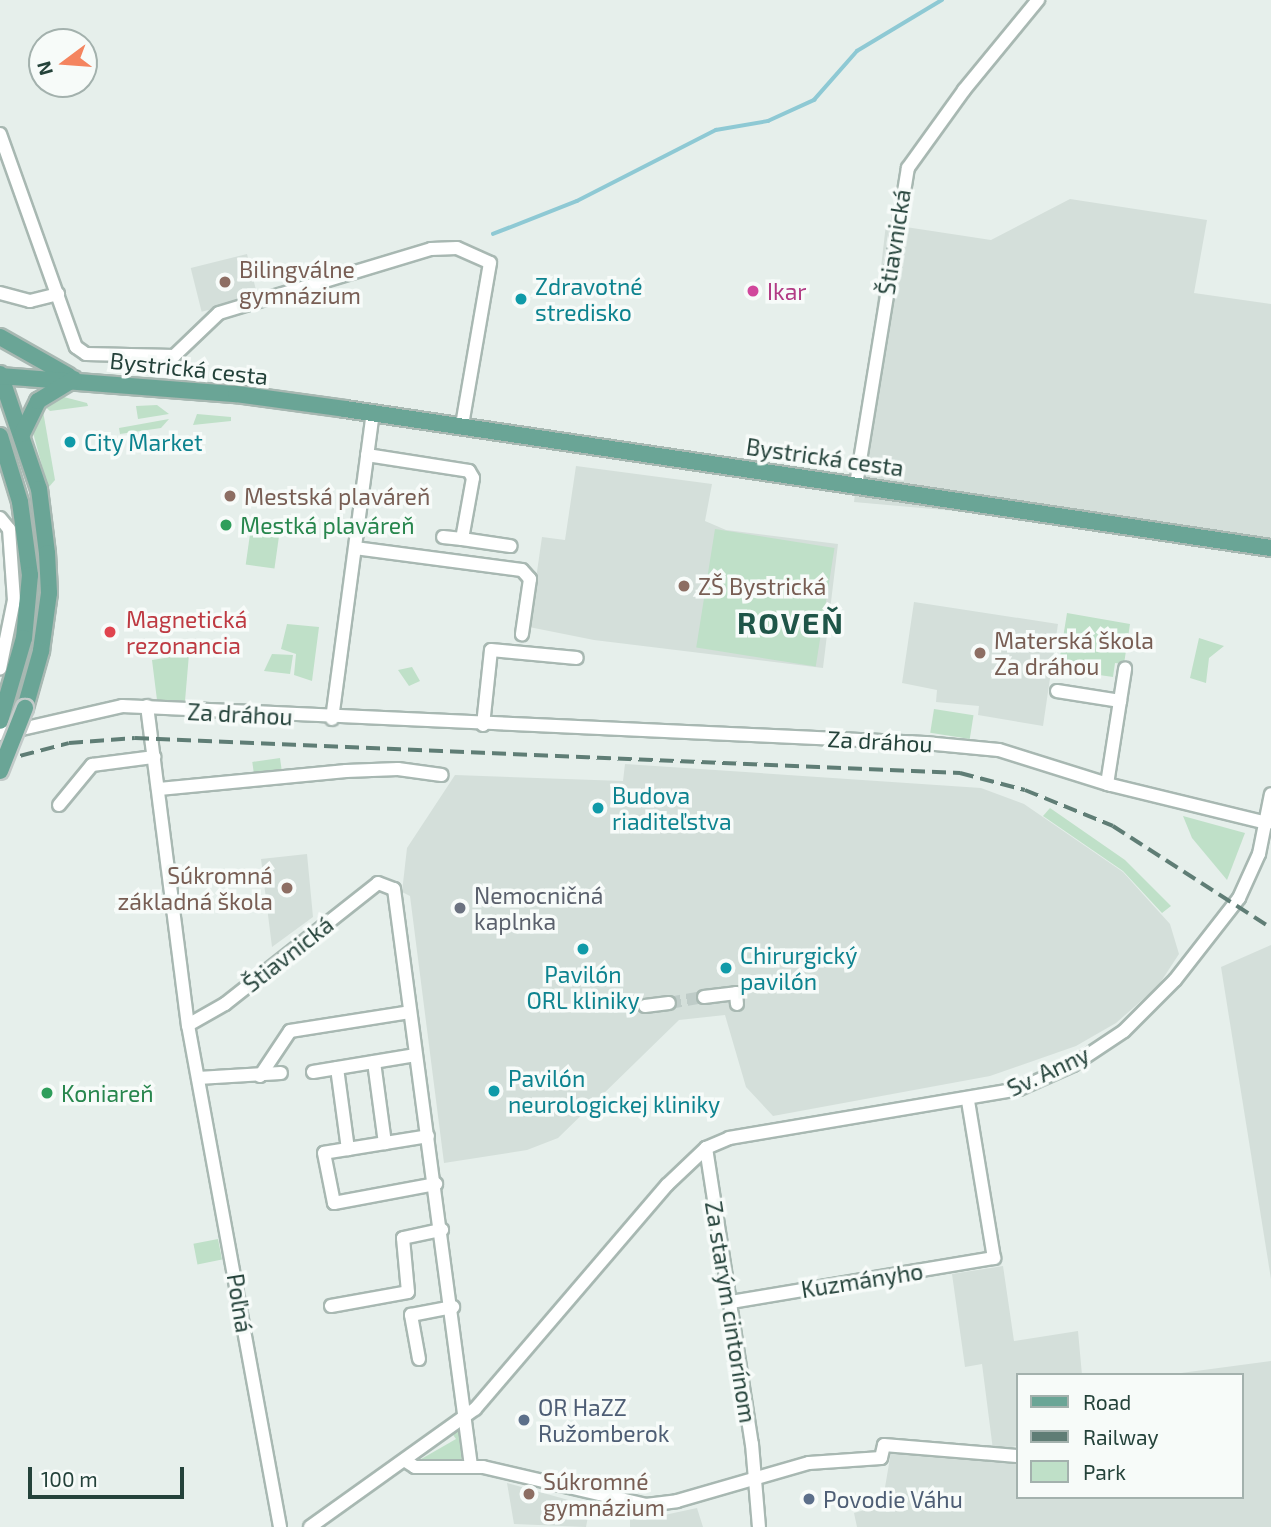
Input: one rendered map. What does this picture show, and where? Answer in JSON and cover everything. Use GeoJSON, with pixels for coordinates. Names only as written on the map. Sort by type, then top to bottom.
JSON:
{"type":"FeatureCollection","features":[{"type":"Feature","properties":{"kind":"main road"},"geometry":{"type":"LineString","coordinates":[[0,337],[74,379],[38,401],[22,434]]}},
{"type":"Feature","properties":{"kind":"main road","name":"Bystrická cesta"},"geometry":{"type":"LineString","coordinates":[[0,375],[74,379],[373,412],[1271,548]]}},
{"type":"Feature","properties":{"kind":"main road"},"geometry":{"type":"LineString","coordinates":[[0,375],[39,489],[49,576],[41,651],[26,708],[0,771]]}},
{"type":"Feature","properties":{"kind":"main road"},"geometry":{"type":"LineString","coordinates":[[0,436],[20,502],[30,575],[24,638],[0,721]]}},
{"type":"Feature","properties":{"kind":"street","name":"Štiavnická"},"geometry":{"type":"LineString","coordinates":[[856,485],[908,168],[964,90],[1038,0]]}},
{"type":"Feature","properties":{"kind":"street"},"geometry":{"type":"LineString","coordinates":[[0,134],[80,352],[166,359],[180,352],[219,313],[431,249],[457,248],[490,263],[462,425]]}},
{"type":"Feature","properties":{"kind":"street"},"geometry":{"type":"LineString","coordinates":[[0,293],[30,301],[58,294]]}},
{"type":"Feature","properties":{"kind":"street"},"geometry":{"type":"LineString","coordinates":[[332,719],[373,412]]}},
{"type":"Feature","properties":{"kind":"street"},"geometry":{"type":"LineString","coordinates":[[367,455],[469,471],[473,478],[462,539]]}},
{"type":"Feature","properties":{"kind":"street"},"geometry":{"type":"LineString","coordinates":[[0,518],[9,529],[14,600],[0,669]]}},
{"type":"Feature","properties":{"kind":"street"},"geometry":{"type":"LineString","coordinates":[[443,537],[510,545]]}},
{"type":"Feature","properties":{"kind":"street"},"geometry":{"type":"LineString","coordinates":[[355,548],[522,570],[530,579],[522,631]]}},
{"type":"Feature","properties":{"kind":"street"},"geometry":{"type":"LineString","coordinates":[[483,725],[491,650],[577,658]]}},
{"type":"Feature","properties":{"kind":"street"},"geometry":{"type":"LineString","coordinates":[[1107,784],[1125,668]]}},
{"type":"Feature","properties":{"kind":"street"},"geometry":{"type":"LineString","coordinates":[[1057,691],[1120,701]]}},
{"type":"Feature","properties":{"kind":"street","name":"Za dráhou"},"geometry":{"type":"LineString","coordinates":[[0,734],[104,708],[147,706],[332,719],[981,747],[1107,784],[1267,823]]}},
{"type":"Feature","properties":{"kind":"street","name":"Poľná"},"geometry":{"type":"LineString","coordinates":[[147,706],[188,1025],[280,1527]]}},
{"type":"Feature","properties":{"kind":"street"},"geometry":{"type":"LineString","coordinates":[[60,805],[92,765],[155,757]]}},
{"type":"Feature","properties":{"kind":"street"},"geometry":{"type":"LineString","coordinates":[[159,789],[346,771],[398,769],[443,775]]}},
{"type":"Feature","properties":{"kind":"street"},"geometry":{"type":"LineString","coordinates":[[1265,856],[1271,801]]}},
{"type":"Feature","properties":{"kind":"street","name":"Sv. Anny"},"geometry":{"type":"LineString","coordinates":[[706,1148],[729,1138],[968,1101],[1019,1089],[1073,1065],[1124,1031],[1175,980],[1215,930],[1265,856]]}},
{"type":"Feature","properties":{"kind":"street","name":"Štiavnická"},"geometry":{"type":"LineString","coordinates":[[188,1025],[225,1004],[374,886],[387,883],[397,898],[410,1012]]}},
{"type":"Feature","properties":{"kind":"street"},"geometry":{"type":"LineString","coordinates":[[704,997],[736,993],[737,1004]]}},
{"type":"Feature","properties":{"kind":"street"},"geometry":{"type":"LineString","coordinates":[[645,1006],[669,1003]]}},
{"type":"Feature","properties":{"kind":"street"},"geometry":{"type":"LineString","coordinates":[[260,1076],[290,1031],[410,1012],[453,1307],[471,1466]]}},
{"type":"Feature","properties":{"kind":"street"},"geometry":{"type":"LineString","coordinates":[[313,1072],[416,1055]]}},
{"type":"Feature","properties":{"kind":"street"},"geometry":{"type":"LineString","coordinates":[[374,1062],[385,1143]]}},
{"type":"Feature","properties":{"kind":"street"},"geometry":{"type":"LineString","coordinates":[[337,1068],[348,1149]]}},
{"type":"Feature","properties":{"kind":"street"},"geometry":{"type":"LineString","coordinates":[[198,1079],[281,1073]]}},
{"type":"Feature","properties":{"kind":"street","name":"Kuzmányho"},"geometry":{"type":"LineString","coordinates":[[731,1302],[994,1258],[968,1101]]}},
{"type":"Feature","properties":{"kind":"street"},"geometry":{"type":"LineString","coordinates":[[429,1136],[324,1153],[334,1203],[436,1184]]}},
{"type":"Feature","properties":{"kind":"street"},"geometry":{"type":"LineString","coordinates":[[310,1527],[466,1415],[667,1185],[706,1148]]}},
{"type":"Feature","properties":{"kind":"street","name":"Za starým cintorínom"},"geometry":{"type":"LineString","coordinates":[[706,1148],[731,1302],[759,1527]]}},
{"type":"Feature","properties":{"kind":"street"},"geometry":{"type":"LineString","coordinates":[[331,1307],[408,1292],[403,1238],[442,1230]]}},
{"type":"Feature","properties":{"kind":"street"},"geometry":{"type":"LineString","coordinates":[[419,1359],[411,1315],[453,1307]]}},
{"type":"Feature","properties":{"kind":"street"},"geometry":{"type":"LineString","coordinates":[[404,1460],[415,1467],[471,1466],[636,1505],[677,1501],[753,1476],[809,1463],[881,1458],[884,1445],[1015,1455]]}},
{"type":"Feature","properties":{"kind":"shaded area"},"geometry":{"type":"Polygon","coordinates":[[[1070,199],[1207,220],[1194,293],[1271,304],[1271,539],[854,502],[886,224],[991,240],[1070,199]]]}},
{"type":"Feature","properties":{"kind":"shaded area","name":"Bilingválne gymnázium"},"geometry":{"type":"Polygon","coordinates":[[[247,254],[258,298],[202,312],[191,268],[247,254]]]}},
{"type":"Feature","properties":{"kind":"shaded area","name":"ZŠ Bystrická"},"geometry":{"type":"Polygon","coordinates":[[[576,466],[712,484],[705,521],[726,530],[838,544],[823,668],[594,640],[529,627],[542,537],[565,540],[576,466]]]}},
{"type":"Feature","properties":{"kind":"shaded area","name":"Materská škola Za dráhou"},"geometry":{"type":"Polygon","coordinates":[[[914,602],[1058,624],[1043,726],[978,715],[979,706],[936,702],[937,690],[902,683],[914,602]]]}},
{"type":"Feature","properties":{"kind":"shaded area"},"geometry":{"type":"Polygon","coordinates":[[[625,764],[981,788],[1024,804],[1123,872],[1170,924],[1179,954],[1158,986],[1116,1023],[1076,1046],[990,1076],[773,1116],[746,1087],[725,1015],[679,1020],[558,1138],[527,1150],[444,1163],[410,896],[402,892],[407,848],[455,775],[623,781],[625,764]]]}},
{"type":"Feature","properties":{"kind":"shaded area","name":"Súkromná základná škola"},"geometry":{"type":"Polygon","coordinates":[[[307,854],[313,917],[272,947],[261,859],[307,854]]]}},
{"type":"Feature","properties":{"kind":"shaded area"},"geometry":{"type":"Polygon","coordinates":[[[1271,945],[1271,1279],[1221,967],[1271,945]]]}},
{"type":"Feature","properties":{"kind":"shaded area"},"geometry":{"type":"Polygon","coordinates":[[[1003,1266],[1014,1341],[1078,1331],[1082,1373],[1016,1373],[1016,1446],[993,1450],[982,1364],[965,1367],[952,1274],[1003,1266]]]}},
{"type":"Feature","properties":{"kind":"shaded area"},"geometry":{"type":"Polygon","coordinates":[[[1271,1361],[1271,1527],[857,1527],[854,1513],[882,1505],[891,1452],[1016,1464],[1016,1499],[1243,1499],[1243,1373],[1181,1373],[1271,1361]]]}},
{"type":"Feature","properties":{"kind":"shaded area","name":"Súkromné gymnázium"},"geometry":{"type":"Polygon","coordinates":[[[507,1483],[590,1506],[586,1527],[514,1524],[507,1483]]]}},
{"type":"Feature","properties":{"kind":"shaded area"},"geometry":{"type":"Polygon","coordinates":[[[697,1508],[703,1527],[630,1527],[630,1518],[641,1520],[697,1508]]]}},
{"type":"Feature","properties":{"kind":"green space"},"geometry":{"type":"Polygon","coordinates":[[[60,396],[87,403],[88,406],[50,411],[42,404],[60,396]]]}},
{"type":"Feature","properties":{"kind":"green space"},"geometry":{"type":"Polygon","coordinates":[[[157,405],[169,414],[138,419],[136,406],[157,405]]]}},
{"type":"Feature","properties":{"kind":"green space"},"geometry":{"type":"Polygon","coordinates":[[[39,407],[43,411],[55,480],[48,488],[32,429],[39,407]]]}},
{"type":"Feature","properties":{"kind":"green space"},"geometry":{"type":"Polygon","coordinates":[[[197,414],[231,417],[231,421],[193,425],[197,414]]]}},
{"type":"Feature","properties":{"kind":"green space"},"geometry":{"type":"Polygon","coordinates":[[[169,419],[161,428],[120,434],[119,428],[169,419]]]}},
{"type":"Feature","properties":{"kind":"green space"},"geometry":{"type":"Polygon","coordinates":[[[252,520],[281,524],[274,569],[246,565],[252,520]]]}},
{"type":"Feature","properties":{"kind":"green space"},"geometry":{"type":"Polygon","coordinates":[[[715,529],[835,548],[816,666],[696,648],[715,529]]]}},
{"type":"Feature","properties":{"kind":"green space"},"geometry":{"type":"Polygon","coordinates":[[[37,573],[41,600],[35,650],[18,710],[13,708],[28,649],[37,573]]]}},
{"type":"Feature","properties":{"kind":"green space"},"geometry":{"type":"Polygon","coordinates":[[[1067,613],[1130,624],[1124,664],[1115,663],[1113,677],[1058,669],[1067,613]]]}},
{"type":"Feature","properties":{"kind":"green space"},"geometry":{"type":"Polygon","coordinates":[[[287,624],[319,627],[312,681],[294,675],[296,654],[281,649],[287,624]]]}},
{"type":"Feature","properties":{"kind":"green space"},"geometry":{"type":"Polygon","coordinates":[[[1199,638],[1224,646],[1209,658],[1206,683],[1190,678],[1199,638]]]}},
{"type":"Feature","properties":{"kind":"green space"},"geometry":{"type":"Polygon","coordinates":[[[189,654],[185,701],[157,700],[152,660],[189,654]]]}},
{"type":"Feature","properties":{"kind":"green space"},"geometry":{"type":"Polygon","coordinates":[[[272,654],[293,655],[290,674],[264,671],[272,654]]]}},
{"type":"Feature","properties":{"kind":"green space"},"geometry":{"type":"Polygon","coordinates":[[[412,667],[420,681],[409,686],[398,670],[412,667]]]}},
{"type":"Feature","properties":{"kind":"green space"},"geometry":{"type":"Polygon","coordinates":[[[934,709],[974,715],[970,739],[930,733],[934,709]]]}},
{"type":"Feature","properties":{"kind":"green space"},"geometry":{"type":"Polygon","coordinates":[[[280,758],[282,772],[254,776],[252,762],[280,758]]]}},
{"type":"Feature","properties":{"kind":"green space"},"geometry":{"type":"Polygon","coordinates":[[[1050,808],[1125,860],[1171,906],[1162,913],[1123,871],[1043,816],[1050,808]]]}},
{"type":"Feature","properties":{"kind":"green space"},"geometry":{"type":"Polygon","coordinates":[[[1183,816],[1245,833],[1227,880],[1192,838],[1183,816]]]}},
{"type":"Feature","properties":{"kind":"green space"},"geometry":{"type":"Polygon","coordinates":[[[218,1239],[222,1260],[197,1264],[193,1244],[218,1239]]]}},
{"type":"Feature","properties":{"kind":"green space"},"geometry":{"type":"Polygon","coordinates":[[[458,1427],[462,1461],[416,1462],[456,1439],[451,1432],[458,1427]]]}},
{"type":"Feature","properties":{"kind":"waterway"},"geometry":{"type":"LineString","coordinates":[[493,234],[577,201],[716,130],[768,121],[814,100],[857,51],[942,0]]}},
{"type":"Feature","properties":{"kind":"tunnel"},"geometry":{"type":"LineString","coordinates":[[669,1003],[704,997]]}},
{"type":"Feature","properties":{"kind":"railway"},"geometry":{"type":"LineString","coordinates":[[0,761],[69,743],[135,738],[960,773],[1025,790],[1113,826],[1271,928]]}},
{"type":"Feature","properties":{"kind":"place","name":"Bilingválne gymnázium"},"geometry":{"type":"Point","coordinates":[225,282]}},
{"type":"Feature","properties":{"kind":"place","name":"Ikar"},"geometry":{"type":"Point","coordinates":[753,291]}},
{"type":"Feature","properties":{"kind":"place","name":"Zdravotné stredisko"},"geometry":{"type":"Point","coordinates":[521,299]}},
{"type":"Feature","properties":{"kind":"place","name":"City Market"},"geometry":{"type":"Point","coordinates":[70,442]}},
{"type":"Feature","properties":{"kind":"place","name":"Mestská plaváreň"},"geometry":{"type":"Point","coordinates":[230,496]}},
{"type":"Feature","properties":{"kind":"place","name":"Mestká plaváreň"},"geometry":{"type":"Point","coordinates":[226,525]}},
{"type":"Feature","properties":{"kind":"place","name":"ZŠ Bystrická"},"geometry":{"type":"Point","coordinates":[684,586]}},
{"type":"Feature","properties":{"kind":"place","name":"Magnetická rezonancia"},"geometry":{"type":"Point","coordinates":[110,632]}},
{"type":"Feature","properties":{"kind":"place","name":"Materská škola Za dráhou"},"geometry":{"type":"Point","coordinates":[980,653]}},
{"type":"Feature","properties":{"kind":"place","name":"Budova riaditeľstva"},"geometry":{"type":"Point","coordinates":[598,808]}},
{"type":"Feature","properties":{"kind":"place","name":"Súkromná základná škola"},"geometry":{"type":"Point","coordinates":[287,888]}},
{"type":"Feature","properties":{"kind":"place","name":"Nemocničná kaplnka"},"geometry":{"type":"Point","coordinates":[460,908]}},
{"type":"Feature","properties":{"kind":"place","name":"Pavilón ORL kliniky"},"geometry":{"type":"Point","coordinates":[583,949]}},
{"type":"Feature","properties":{"kind":"place","name":"Chirurgický pavilón"},"geometry":{"type":"Point","coordinates":[726,968]}},
{"type":"Feature","properties":{"kind":"place","name":"Pavilón neurologickej kliniky"},"geometry":{"type":"Point","coordinates":[494,1091]}},
{"type":"Feature","properties":{"kind":"place","name":"Koniareň"},"geometry":{"type":"Point","coordinates":[47,1093]}},
{"type":"Feature","properties":{"kind":"place","name":"OR HaZZ Ružomberok"},"geometry":{"type":"Point","coordinates":[524,1420]}},
{"type":"Feature","properties":{"kind":"place","name":"Súkromné gymnázium"},"geometry":{"type":"Point","coordinates":[529,1494]}},
{"type":"Feature","properties":{"kind":"place","name":"Povodie Váhu"},"geometry":{"type":"Point","coordinates":[809,1499]}},
{"type":"Feature","properties":{"kind":"district","name":"ROVEŇ"},"geometry":{"type":"Point","coordinates":[791,622]}}]}
